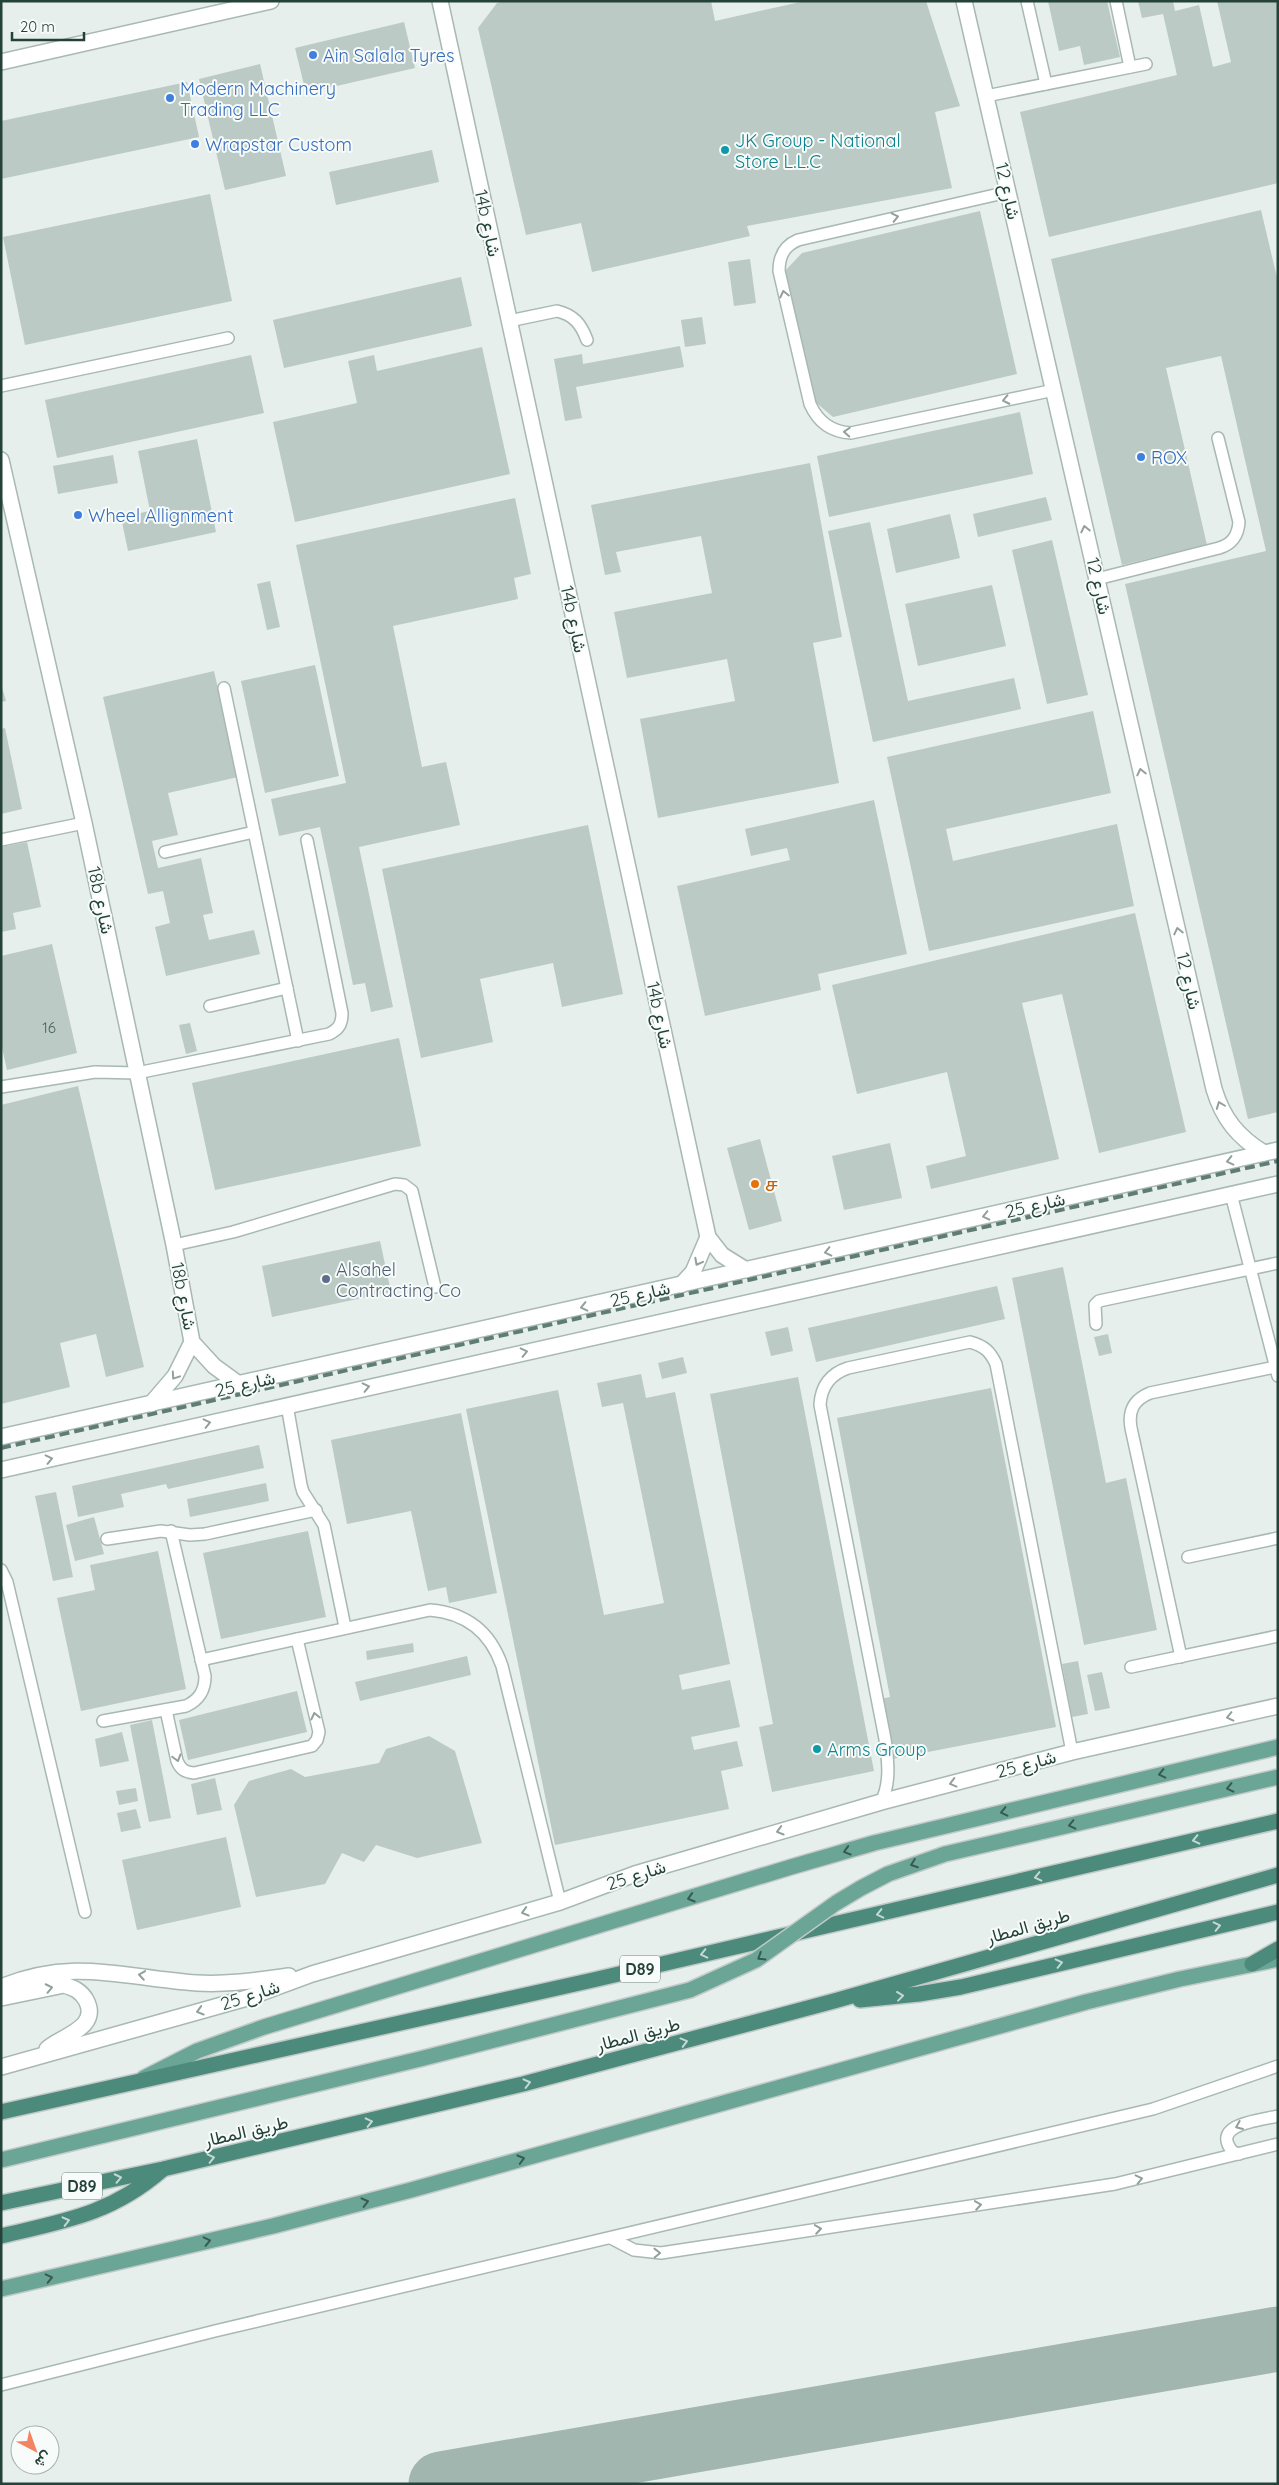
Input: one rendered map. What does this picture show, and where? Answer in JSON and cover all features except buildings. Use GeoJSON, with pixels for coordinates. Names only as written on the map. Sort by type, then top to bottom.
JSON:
{"type":"FeatureCollection","features":[{"type":"Feature","properties":{"kind":"highway","name":"D89"},"geometry":{"type":"LineString","coordinates":[[1,2112],[136,2083],[1278,1821]]}},
{"type":"Feature","properties":{"kind":"highway","name":"طريق المطار"},"geometry":{"type":"LineString","coordinates":[[1,2203],[163,2169],[523,2084],[834,2001],[1278,1875]]}},
{"type":"Feature","properties":{"kind":"highway"},"geometry":{"type":"LineString","coordinates":[[834,2001],[885,1998],[961,1987],[1278,1912]]}},
{"type":"Feature","properties":{"kind":"highway"},"geometry":{"type":"LineString","coordinates":[[1252,1964],[1278,1949]]}},
{"type":"Feature","properties":{"kind":"highway"},"geometry":{"type":"LineString","coordinates":[[1,2236],[97,2212],[132,2193],[163,2169]]}},
{"type":"Feature","properties":{"kind":"main road"},"geometry":{"type":"LineString","coordinates":[[136,2083],[198,2051],[255,2029],[874,1843],[1278,1746]]}},
{"type":"Feature","properties":{"kind":"main road"},"geometry":{"type":"LineString","coordinates":[[1,2160],[420,2059],[690,1990],[756,1960],[836,1903],[888,1874],[916,1863],[945,1854],[1278,1777]]}},
{"type":"Feature","properties":{"kind":"main road"},"geometry":{"type":"LineString","coordinates":[[1,2289],[273,2226],[411,2190],[1086,2002],[1278,1959]]}},
{"type":"Feature","properties":{"kind":"street"},"geometry":{"type":"LineString","coordinates":[[1,62],[271,1]]}},
{"type":"Feature","properties":{"kind":"street","name":"14b شارع"},"geometry":{"type":"LineString","coordinates":[[440,1],[708,1237],[722,1255],[746,1270]]}},
{"type":"Feature","properties":{"kind":"street","name":"شارع 12"},"geometry":{"type":"LineString","coordinates":[[964,1],[1214,1089],[1220,1109],[1232,1127],[1246,1142],[1271,1151]]}},
{"type":"Feature","properties":{"kind":"street","name":"18b شارع"},"geometry":{"type":"LineString","coordinates":[[1,460],[84,823],[174,1245],[192,1342],[214,1366],[240,1385]]}},
{"type":"Feature","properties":{"kind":"street","name":"شارع 25"},"geometry":{"type":"LineString","coordinates":[[1,1438],[1271,1151]]}},
{"type":"Feature","properties":{"kind":"street","name":"شارع 25"},"geometry":{"type":"LineString","coordinates":[[1,1470],[1278,1184]]}},
{"type":"Feature","properties":{"kind":"street"},"geometry":{"type":"LineString","coordinates":[[681,1285],[697,1264],[708,1237]]}},
{"type":"Feature","properties":{"kind":"street","name":"18b شارع"},"geometry":{"type":"LineString","coordinates":[[150,1405],[176,1376],[192,1342]]}},
{"type":"Feature","properties":{"kind":"street","name":"شارع 25"},"geometry":{"type":"LineString","coordinates":[[1,2067],[247,1998],[312,1974],[560,1902],[635,1874],[880,1802],[1072,1752],[1278,1706]]}},
{"type":"Feature","properties":{"kind":"street"},"geometry":{"type":"LineString","coordinates":[[1,1987],[54,1972],[92,1970],[198,1983],[233,1982],[312,1974]]}},
{"type":"Feature","properties":{"kind":"street"},"geometry":{"type":"LineString","coordinates":[[1,1998],[64,1985],[74,1988],[83,1994],[88,2003],[88,2014],[85,2024],[77,2031],[49,2047],[39,2056]]}},
{"type":"Feature","properties":{"kind":"lane"},"geometry":{"type":"LineString","coordinates":[[1027,1],[1046,84]]}},
{"type":"Feature","properties":{"kind":"lane"},"geometry":{"type":"LineString","coordinates":[[1116,1],[1130,67]]}},
{"type":"Feature","properties":{"kind":"lane"},"geometry":{"type":"LineString","coordinates":[[986,96],[1146,64]]}},
{"type":"Feature","properties":{"kind":"lane"},"geometry":{"type":"LineString","coordinates":[[1008,192],[798,240],[791,243],[781,255],[779,271],[810,404],[819,420],[834,430],[851,433],[1054,390]]}},
{"type":"Feature","properties":{"kind":"lane"},"geometry":{"type":"LineString","coordinates":[[509,321],[557,311],[573,317],[581,326],[587,340]]}},
{"type":"Feature","properties":{"kind":"lane"},"geometry":{"type":"LineString","coordinates":[[1,386],[228,338]]}},
{"type":"Feature","properties":{"kind":"lane"},"geometry":{"type":"LineString","coordinates":[[1097,579],[1219,548],[1231,542],[1238,529],[1239,522],[1218,438]]}},
{"type":"Feature","properties":{"kind":"lane"},"geometry":{"type":"LineString","coordinates":[[224,688],[298,1041]]}},
{"type":"Feature","properties":{"kind":"lane"},"geometry":{"type":"LineString","coordinates":[[1,840],[84,823]]}},
{"type":"Feature","properties":{"kind":"lane"},"geometry":{"type":"LineString","coordinates":[[165,852],[254,832]]}},
{"type":"Feature","properties":{"kind":"lane"},"geometry":{"type":"LineString","coordinates":[[1,1087],[95,1072],[138,1073],[298,1041],[329,1034],[337,1030],[342,1022],[307,840]]}},
{"type":"Feature","properties":{"kind":"lane"},"geometry":{"type":"LineString","coordinates":[[210,1006],[286,988]]}},
{"type":"Feature","properties":{"kind":"lane"},"geometry":{"type":"LineString","coordinates":[[174,1245],[233,1232],[395,1184],[404,1185],[412,1191],[435,1287]]}},
{"type":"Feature","properties":{"kind":"lane"},"geometry":{"type":"LineString","coordinates":[[1180,1657],[1129,1417],[1132,1406],[1140,1398],[1150,1393],[1276,1372],[1231,1194]]}},
{"type":"Feature","properties":{"kind":"lane"},"geometry":{"type":"LineString","coordinates":[[1096,1324],[1094,1305],[1099,1301],[1278,1263]]}},
{"type":"Feature","properties":{"kind":"lane"},"geometry":{"type":"LineString","coordinates":[[880,1802],[885,1793],[888,1775],[885,1739],[820,1405],[821,1395],[830,1377],[848,1368],[970,1342],[982,1345],[991,1353],[996,1364],[1072,1752]]}},
{"type":"Feature","properties":{"kind":"lane"},"geometry":{"type":"LineString","coordinates":[[287,1405],[303,1492],[324,1525],[345,1627]]}},
{"type":"Feature","properties":{"kind":"lane"},"geometry":{"type":"LineString","coordinates":[[107,1539],[149,1532],[171,1531],[190,1535],[205,1534],[316,1510]]}},
{"type":"Feature","properties":{"kind":"lane"},"geometry":{"type":"LineString","coordinates":[[103,1721],[166,1710],[195,1702],[205,1686],[205,1676],[171,1531]]}},
{"type":"Feature","properties":{"kind":"lane"},"geometry":{"type":"LineString","coordinates":[[1188,1557],[1278,1538]]}},
{"type":"Feature","properties":{"kind":"lane"},"geometry":{"type":"LineString","coordinates":[[1,1570],[9,1591],[86,1912]]}},
{"type":"Feature","properties":{"kind":"lane"},"geometry":{"type":"LineString","coordinates":[[200,1660],[430,1610],[446,1611],[461,1616],[476,1625],[487,1636],[496,1650],[502,1666],[560,1902]]}},
{"type":"Feature","properties":{"kind":"lane"},"geometry":{"type":"LineString","coordinates":[[1131,1667],[1278,1636]]}},
{"type":"Feature","properties":{"kind":"lane"},"geometry":{"type":"LineString","coordinates":[[166,1710],[177,1761],[180,1768],[186,1772],[194,1773],[312,1746],[317,1740],[319,1732],[297,1639]]}},
{"type":"Feature","properties":{"kind":"lane"},"geometry":{"type":"LineString","coordinates":[[1,2385],[214,2331],[1153,2108],[1278,2066]]}},
{"type":"Feature","properties":{"kind":"lane"},"geometry":{"type":"LineString","coordinates":[[1239,2154],[1229,2147],[1227,2140],[1228,2133],[1233,2127],[1278,2116]]}},
{"type":"Feature","properties":{"kind":"lane"},"geometry":{"type":"LineString","coordinates":[[611,2238],[634,2250],[661,2253],[1115,2184],[1278,2144]]}},
{"type":"Feature","properties":{"kind":"taxiway"},"geometry":{"type":"LineString","coordinates":[[441,2484],[1278,2339]]}},
{"type":"Feature","properties":{"kind":"railway"},"geometry":{"type":"LineString","coordinates":[[1,1448],[1278,1161]]}},
{"type":"Feature","properties":{"kind":"place","name":"Ain Salala Tyres"},"geometry":{"type":"Point","coordinates":[313,55]}},
{"type":"Feature","properties":{"kind":"place","name":"Modern Machinery Trading LLC"},"geometry":{"type":"Point","coordinates":[170,98]}},
{"type":"Feature","properties":{"kind":"place","name":"Wrapstar Custom"},"geometry":{"type":"Point","coordinates":[195,144]}},
{"type":"Feature","properties":{"kind":"place","name":"JK Group - National Store L.L.C"},"geometry":{"type":"Point","coordinates":[725,150]}},
{"type":"Feature","properties":{"kind":"place","name":"ROX"},"geometry":{"type":"Point","coordinates":[1141,457]}},
{"type":"Feature","properties":{"kind":"place","name":"Wheel Allignment"},"geometry":{"type":"Point","coordinates":[78,515]}},
{"type":"Feature","properties":{"kind":"place","name":"ச"},"geometry":{"type":"Point","coordinates":[755,1184]}},
{"type":"Feature","properties":{"kind":"place","name":"Alsahel Contracting Co"},"geometry":{"type":"Point","coordinates":[326,1279]}},
{"type":"Feature","properties":{"kind":"place","name":"Arms Group"},"geometry":{"type":"Point","coordinates":[817,1749]}}]}
